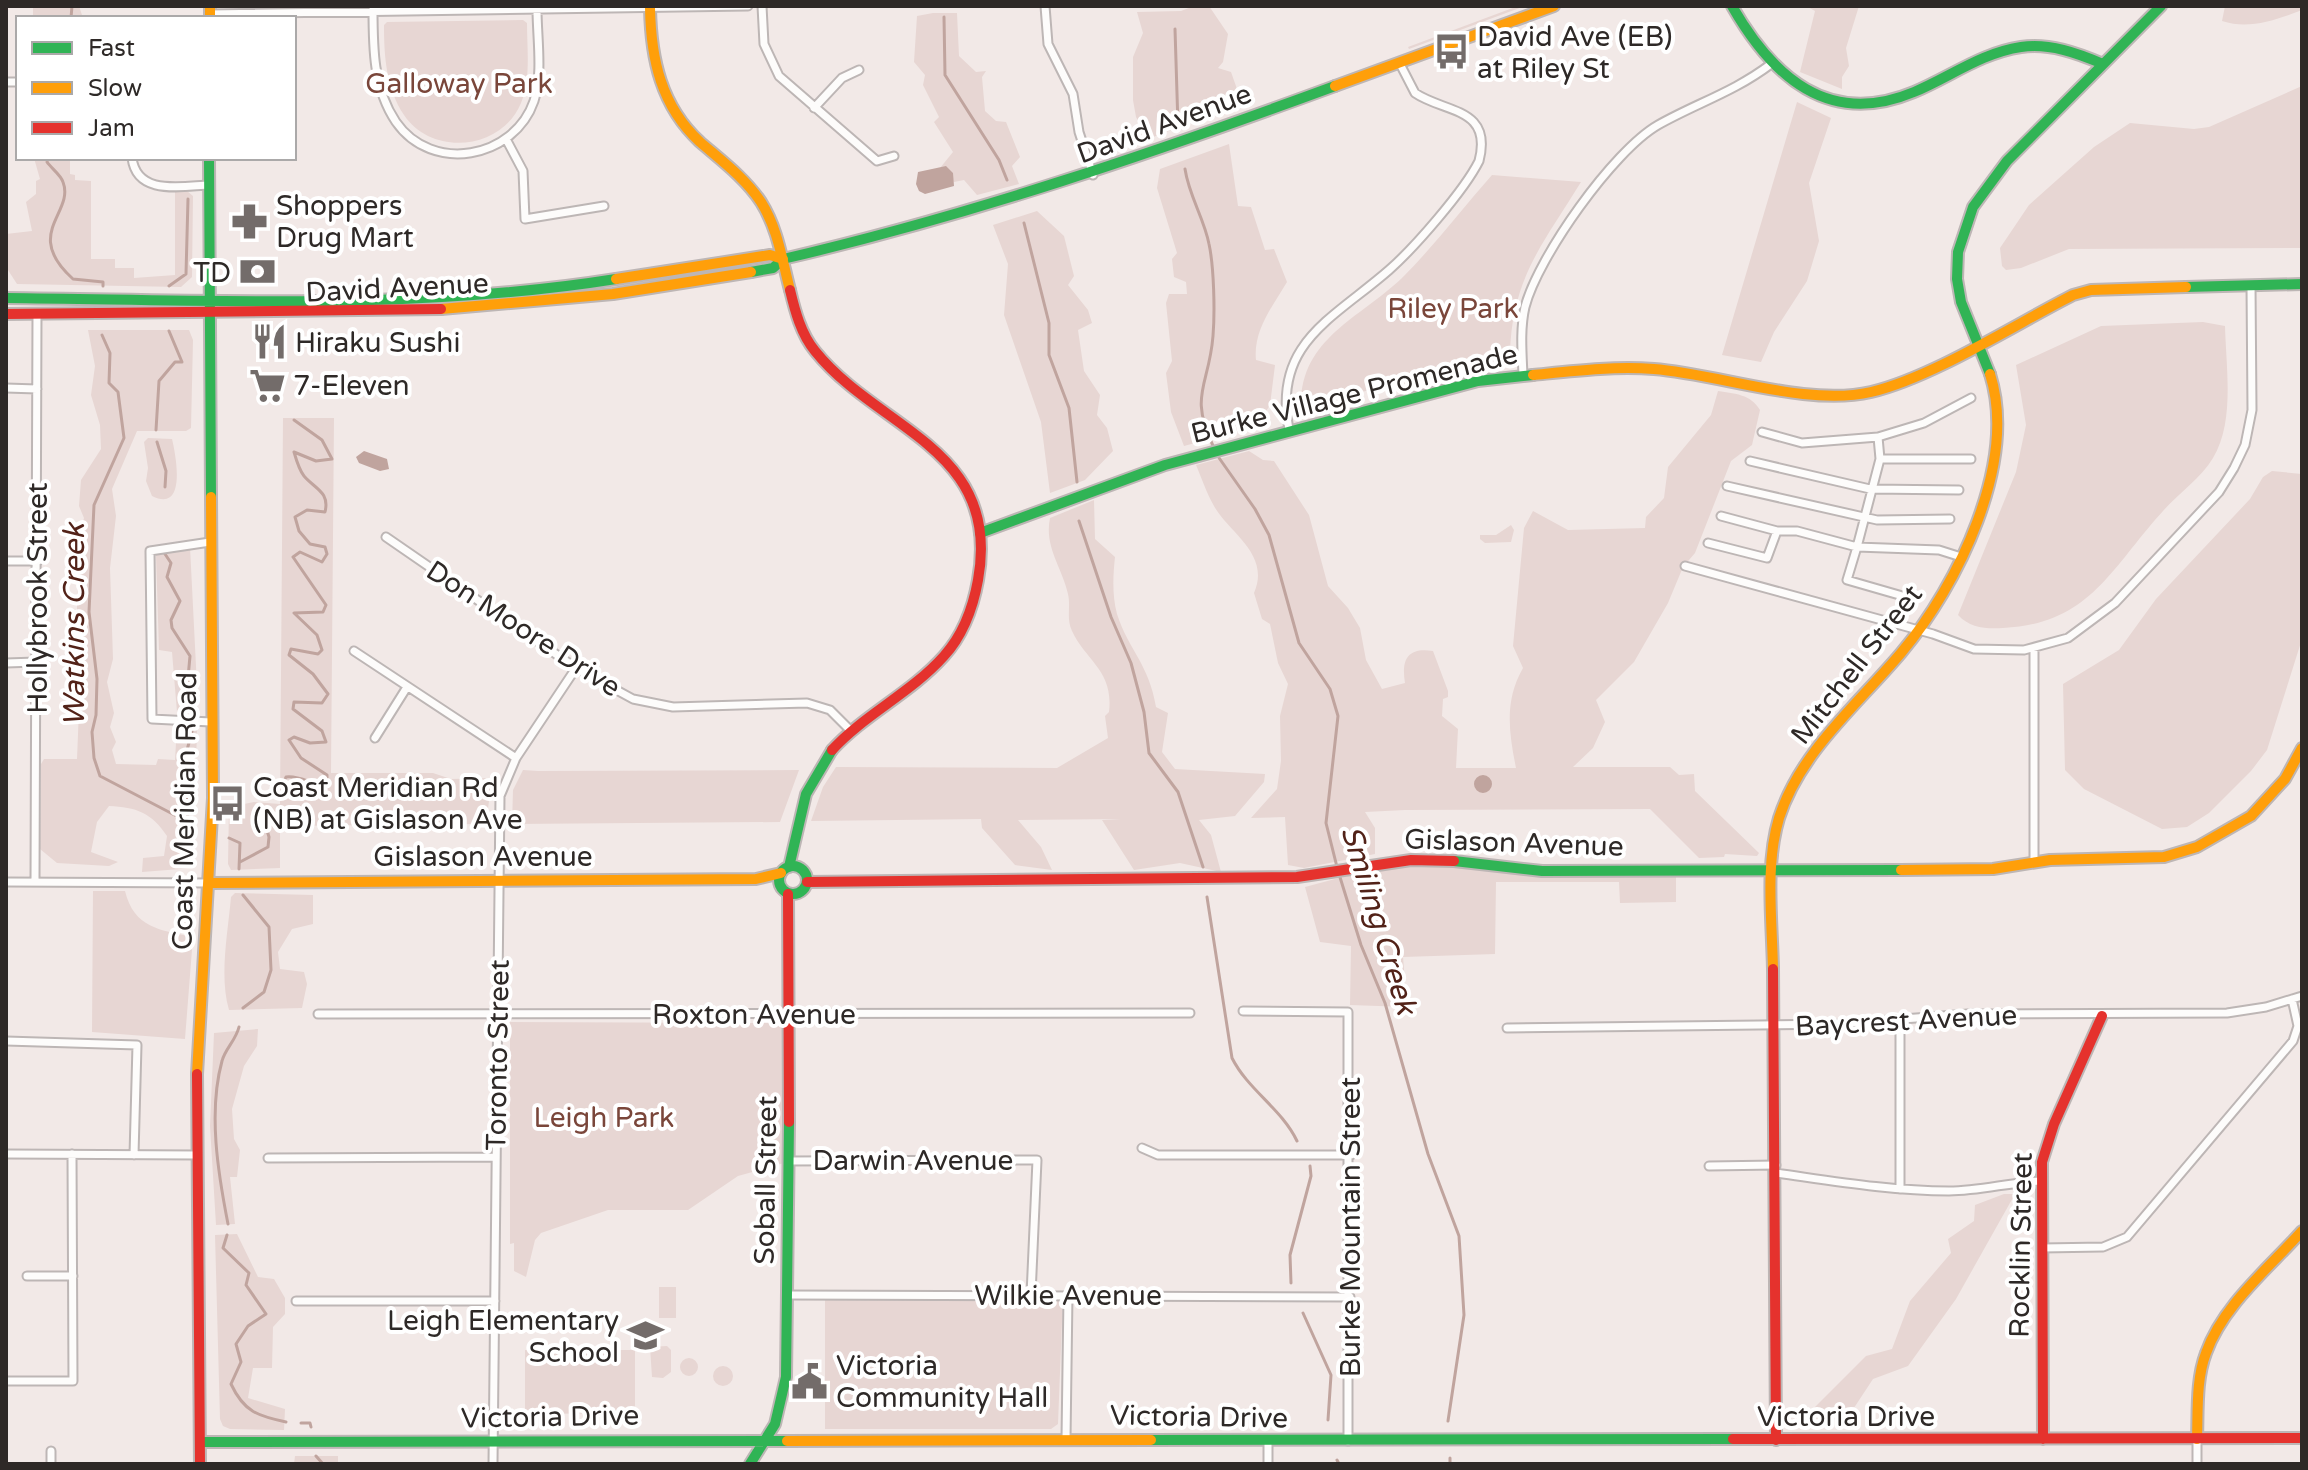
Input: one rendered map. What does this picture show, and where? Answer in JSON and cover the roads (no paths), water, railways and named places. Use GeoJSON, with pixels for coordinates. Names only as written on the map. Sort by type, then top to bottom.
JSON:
{"type":"FeatureCollection","features":[{"type":"Feature","properties":{"kind":"street"},"geometry":{"type":"LineString","coordinates":[[210,13],[373,8],[748,6]]}},
{"type":"Feature","properties":{"kind":"street"},"geometry":{"type":"LineString","coordinates":[[762,6],[763,37],[771,64],[784,83],[877,161],[894,156]]}},
{"type":"Feature","properties":{"kind":"street"},"geometry":{"type":"LineString","coordinates":[[1045,6],[1048,44],[1073,94],[1079,132],[1093,175]]}},
{"type":"Feature","properties":{"kind":"street","name":"David Avenue"},"geometry":{"type":"LineString","coordinates":[[6,314],[370,314],[547,302],[773,268],[783,259],[956,217],[1093,175],[1554,6]]}},
{"type":"Feature","properties":{"kind":"street"},"geometry":{"type":"LineString","coordinates":[[1732,6],[1771,64],[1810,91],[1861,103],[1900,97],[1995,54],[2023,47],[2063,49],[2103,64]]}},
{"type":"Feature","properties":{"kind":"street","name":"Mitchell Street"},"geometry":{"type":"LineString","coordinates":[[1776,1440],[1772,870],[1778,820],[1794,783],[1939,602],[1991,477],[1999,438],[1995,391],[1960,307],[1957,277],[1956,260],[1967,217],[1990,180],[2161,6]]}},
{"type":"Feature","properties":{"kind":"street"},"geometry":{"type":"LineString","coordinates":[[373,8],[374,54],[379,84],[394,119],[412,138],[437,151],[462,155],[482,152],[506,139],[524,121],[536,93],[537,9]]}},
{"type":"Feature","properties":{"kind":"street"},"geometry":{"type":"LineString","coordinates":[[650,8],[652,58],[665,96],[687,128],[754,191],[772,222],[792,301],[812,347],[840,380],[933,441],[966,485],[980,533],[982,559],[977,596],[961,632],[937,666],[850,730],[812,780],[800,808],[793,848],[796,873],[779,885],[793,893]]}},
{"type":"Feature","properties":{"kind":"street"},"geometry":{"type":"LineString","coordinates":[[1289,430],[1287,387],[1304,343],[1324,320],[1397,262],[1479,161],[1481,140],[1472,120],[1460,110],[1415,93],[1399,62]]}},
{"type":"Feature","properties":{"kind":"street"},"geometry":{"type":"LineString","coordinates":[[1523,375],[1522,328],[1535,279],[1616,160],[1658,125],[1736,89],[1771,64]]}},
{"type":"Feature","properties":{"kind":"street"},"geometry":{"type":"LineString","coordinates":[[814,108],[842,78],[859,70]]}},
{"type":"Feature","properties":{"kind":"street"},"geometry":{"type":"LineString","coordinates":[[506,139],[523,171],[525,219],[604,206]]}},
{"type":"Feature","properties":{"kind":"street"},"geometry":{"type":"LineString","coordinates":[[133,160],[137,175],[147,184],[210,185]]}},
{"type":"Feature","properties":{"kind":"street","name":"Coast Meridian Road"},"geometry":{"type":"LineString","coordinates":[[200,1464],[197,1075],[210,883],[209,160]]}},
{"type":"Feature","properties":{"kind":"street","name":"David Avenue"},"geometry":{"type":"LineString","coordinates":[[6,298],[324,301],[475,294],[598,282],[770,255],[783,259]]}},
{"type":"Feature","properties":{"kind":"street","name":"Burke Village Promenade"},"geometry":{"type":"LineString","coordinates":[[980,533],[1238,443],[1478,381],[1609,367],[1656,369],[1830,396],[1868,393],[1910,379],[2091,290],[2302,284]]}},
{"type":"Feature","properties":{"kind":"street"},"geometry":{"type":"LineString","coordinates":[[1685,566],[1983,650],[2034,649],[2068,638],[2105,612],[2219,492],[2234,468],[2245,445],[2252,410],[2251,285]]}},
{"type":"Feature","properties":{"kind":"street","name":"Hollybrook Street"},"geometry":{"type":"LineString","coordinates":[[35,882],[37,314]]}},
{"type":"Feature","properties":{"kind":"street"},"geometry":{"type":"LineString","coordinates":[[6,388],[37,389]]}},
{"type":"Feature","properties":{"kind":"street"},"geometry":{"type":"LineString","coordinates":[[1762,432],[1802,443],[1878,437],[1924,423],[1971,398]]}},
{"type":"Feature","properties":{"kind":"street"},"geometry":{"type":"LineString","coordinates":[[1878,437],[1880,459],[1847,580],[1913,599]]}},
{"type":"Feature","properties":{"kind":"street"},"geometry":{"type":"LineString","coordinates":[[1880,459],[1971,459]]}},
{"type":"Feature","properties":{"kind":"street"},"geometry":{"type":"LineString","coordinates":[[1750,461],[1870,489],[1959,490]]}},
{"type":"Feature","properties":{"kind":"street"},"geometry":{"type":"LineString","coordinates":[[1727,486],[1863,518],[1950,519]]}},
{"type":"Feature","properties":{"kind":"street"},"geometry":{"type":"LineString","coordinates":[[1721,516],[1857,547],[1939,550],[1958,556]]}},
{"type":"Feature","properties":{"kind":"street"},"geometry":{"type":"LineString","coordinates":[[1708,543],[1767,558],[1777,531]]}},
{"type":"Feature","properties":{"kind":"street","name":"Don Moore Drive"},"geometry":{"type":"LineString","coordinates":[[386,537],[576,668],[615,691],[654,704],[688,707],[807,703],[830,710],[850,730]]}},
{"type":"Feature","properties":{"kind":"street"},"geometry":{"type":"LineString","coordinates":[[210,542],[150,551],[150,566],[152,719],[211,722]]}},
{"type":"Feature","properties":{"kind":"street"},"geometry":{"type":"LineString","coordinates":[[6,561],[38,561]]}},
{"type":"Feature","properties":{"kind":"street"},"geometry":{"type":"LineString","coordinates":[[2034,649],[2034,862]]}},
{"type":"Feature","properties":{"kind":"street"},"geometry":{"type":"LineString","coordinates":[[354,651],[516,758]]}},
{"type":"Feature","properties":{"kind":"street"},"geometry":{"type":"LineString","coordinates":[[6,663],[36,662]]}},
{"type":"Feature","properties":{"kind":"street","name":"Toronto Street"},"geometry":{"type":"LineString","coordinates":[[493,1464],[500,796],[516,758],[576,668]]}},
{"type":"Feature","properties":{"kind":"street"},"geometry":{"type":"LineString","coordinates":[[375,738],[407,687]]}},
{"type":"Feature","properties":{"kind":"street","name":"Gislason Avenue"},"geometry":{"type":"LineString","coordinates":[[210,883],[756,879],[796,873],[828,879],[1297,877],[1411,860],[1471,862],[1542,871],[1981,869],[2034,862],[2164,857],[2197,847],[2260,808],[2285,779],[2302,748]]}},
{"type":"Feature","properties":{"kind":"street","name":"Soball Street"},"geometry":{"type":"LineString","coordinates":[[769,1439],[785,1387],[790,919],[796,873]]}},
{"type":"Feature","properties":{"kind":"street","name":"Gislason Avenue"},"geometry":{"type":"LineString","coordinates":[[756,879],[779,885]]}},
{"type":"Feature","properties":{"kind":"street"},"geometry":{"type":"LineString","coordinates":[[6,882],[210,883]]}},
{"type":"Feature","properties":{"kind":"street","name":"Baycrest Avenue"},"geometry":{"type":"LineString","coordinates":[[1507,1028],[1774,1026],[1968,1014],[2102,1016],[2227,1013],[2302,996]]}},
{"type":"Feature","properties":{"kind":"street"},"geometry":{"type":"LineString","coordinates":[[2042,1248],[2103,1247],[2127,1237],[2293,1041],[2298,1026],[2292,999]]}},
{"type":"Feature","properties":{"kind":"street","name":"Burke Mountain Street"},"geometry":{"type":"LineString","coordinates":[[1243,1011],[1348,1012],[1351,1155],[1348,1441]]}},
{"type":"Feature","properties":{"kind":"street","name":"Roxton Avenue"},"geometry":{"type":"LineString","coordinates":[[318,1014],[1190,1013]]}},
{"type":"Feature","properties":{"kind":"street","name":"Rocklin Street"},"geometry":{"type":"LineString","coordinates":[[2043,1439],[2041,1181],[2049,1133],[2093,1043],[2102,1016]]}},
{"type":"Feature","properties":{"kind":"street"},"geometry":{"type":"LineString","coordinates":[[1900,1018],[1900,1189]]}},
{"type":"Feature","properties":{"kind":"street"},"geometry":{"type":"LineString","coordinates":[[6,1041],[137,1045],[134,1155]]}},
{"type":"Feature","properties":{"kind":"street"},"geometry":{"type":"LineString","coordinates":[[1142,1148],[1158,1155],[1351,1155]]}},
{"type":"Feature","properties":{"kind":"street"},"geometry":{"type":"LineString","coordinates":[[6,1154],[197,1155]]}},
{"type":"Feature","properties":{"kind":"street"},"geometry":{"type":"LineString","coordinates":[[6,1381],[73,1381],[72,1154]]}},
{"type":"Feature","properties":{"kind":"street"},"geometry":{"type":"LineString","coordinates":[[268,1158],[496,1157]]}},
{"type":"Feature","properties":{"kind":"street","name":"Darwin Avenue"},"geometry":{"type":"LineString","coordinates":[[789,1161],[1037,1160],[1031,1295]]}},
{"type":"Feature","properties":{"kind":"street"},"geometry":{"type":"LineString","coordinates":[[1709,1166],[1776,1169],[1900,1189],[1985,1190],[2016,1182],[2041,1181]]}},
{"type":"Feature","properties":{"kind":"street"},"geometry":{"type":"LineString","coordinates":[[2197,1464],[2199,1388],[2205,1356],[2215,1331],[2302,1231]]}},
{"type":"Feature","properties":{"kind":"street"},"geometry":{"type":"LineString","coordinates":[[27,1276],[73,1276]]}},
{"type":"Feature","properties":{"kind":"street","name":"Wilkie Avenue"},"geometry":{"type":"LineString","coordinates":[[787,1295],[1350,1297]]}},
{"type":"Feature","properties":{"kind":"street"},"geometry":{"type":"LineString","coordinates":[[1066,1439],[1068,1295]]}},
{"type":"Feature","properties":{"kind":"street"},"geometry":{"type":"LineString","coordinates":[[296,1301],[495,1301]]}},
{"type":"Feature","properties":{"kind":"street","name":"Victoria Drive"},"geometry":{"type":"LineString","coordinates":[[200,1442],[2302,1438]]}},
{"type":"Feature","properties":{"kind":"street"},"geometry":{"type":"LineString","coordinates":[[750,1464],[769,1439]]}},
{"type":"Feature","properties":{"kind":"street"},"geometry":{"type":"LineString","coordinates":[[1268,1441],[1268,1464]]}},
{"type":"Feature","properties":{"kind":"street"},"geometry":{"type":"LineString","coordinates":[[51,1451],[51,1464]]}},
{"type":"Feature","properties":{"kind":"waterway","name":"Watkins Creek"},"geometry":{"type":"LineString","coordinates":[[71,16],[72,6]]}},
{"type":"Feature","properties":{"kind":"waterway"},"geometry":{"type":"LineString","coordinates":[[944,17],[945,75],[999,160],[1007,180]]}},
{"type":"Feature","properties":{"kind":"waterway","name":"Smiling Creek"},"geometry":{"type":"LineString","coordinates":[[1175,29],[1178,126]]}},
{"type":"Feature","properties":{"kind":"waterway","name":"Watkins Creek"},"geometry":{"type":"LineString","coordinates":[[48,160],[62,179],[65,193],[51,236],[58,263],[73,279],[103,282],[103,286]]}},
{"type":"Feature","properties":{"kind":"waterway","name":"Smiling Creek"},"geometry":{"type":"LineString","coordinates":[[1185,169],[1211,254],[1213,336],[1201,402],[1206,430],[1214,448]]}},
{"type":"Feature","properties":{"kind":"waterway"},"geometry":{"type":"LineString","coordinates":[[169,286],[186,274],[188,199]]}},
{"type":"Feature","properties":{"kind":"waterway"},"geometry":{"type":"LineString","coordinates":[[1024,223],[1049,323],[1049,355],[1069,408],[1077,482]]}},
{"type":"Feature","properties":{"kind":"waterway"},"geometry":{"type":"LineString","coordinates":[[156,430],[159,381],[175,362],[182,362],[169,331]]}},
{"type":"Feature","properties":{"kind":"waterway","name":"Watkins Creek"},"geometry":{"type":"LineString","coordinates":[[102,335],[110,353],[109,383],[118,392],[124,438],[94,505],[89,612],[97,679],[92,732],[94,758],[100,776],[188,822]]}},
{"type":"Feature","properties":{"kind":"waterway"},"geometry":{"type":"LineString","coordinates":[[282,786],[286,777],[327,785],[327,775],[301,758],[289,740],[294,737],[310,743],[326,742],[322,731],[293,709],[294,702],[322,703],[328,694],[313,674],[289,655],[291,649],[318,654],[322,650],[317,635],[294,613],[323,612],[326,605],[293,557],[300,552],[322,562],[327,554],[325,547],[310,544],[299,531],[295,517],[307,510],[325,512],[326,505],[323,495],[303,474],[294,452],[316,461],[332,459],[322,440],[294,420]]}},
{"type":"Feature","properties":{"kind":"waterway"},"geometry":{"type":"LineString","coordinates":[[157,442],[166,471],[165,487]]}},
{"type":"Feature","properties":{"kind":"waterway","name":"Smiling Creek"},"geometry":{"type":"LineString","coordinates":[[1217,455],[1255,509],[1269,535],[1299,643],[1330,689],[1338,716],[1326,823],[1337,867]]}},
{"type":"Feature","properties":{"kind":"waterway"},"geometry":{"type":"LineString","coordinates":[[1079,521],[1111,617],[1131,663],[1144,712],[1149,753],[1178,792],[1203,867]]}},
{"type":"Feature","properties":{"kind":"waterway"},"geometry":{"type":"LineString","coordinates":[[165,554],[171,563],[167,577],[180,601],[171,620],[172,628],[190,656],[187,689],[191,705]]}},
{"type":"Feature","properties":{"kind":"waterway"},"geometry":{"type":"LineString","coordinates":[[188,822],[185,758],[192,731]]}},
{"type":"Feature","properties":{"kind":"waterway"},"geometry":{"type":"LineString","coordinates":[[240,862],[268,847],[269,837],[260,807]]}},
{"type":"Feature","properties":{"kind":"waterway","name":"Watkins Creek"},"geometry":{"type":"LineString","coordinates":[[229,838],[240,843],[239,869]]}},
{"type":"Feature","properties":{"kind":"waterway","name":"Smiling Creek"},"geometry":{"type":"LineString","coordinates":[[1339,874],[1361,945],[1385,1003],[1428,1154],[1459,1236],[1464,1315],[1448,1421]]}},
{"type":"Feature","properties":{"kind":"waterway","name":"Watkins Creek"},"geometry":{"type":"LineString","coordinates":[[243,895],[269,927],[271,970],[264,992],[243,1008]]}},
{"type":"Feature","properties":{"kind":"waterway"},"geometry":{"type":"LineString","coordinates":[[1207,897],[1232,1058],[1247,1080],[1283,1119],[1297,1141]]}},
{"type":"Feature","properties":{"kind":"waterway","name":"Watkins Creek"},"geometry":{"type":"LineString","coordinates":[[228,1224],[218,1163],[216,1101],[222,1061],[239,1027]]}},
{"type":"Feature","properties":{"kind":"waterway"},"geometry":{"type":"LineString","coordinates":[[1291,1283],[1290,1255],[1311,1176],[1310,1166]]}},
{"type":"Feature","properties":{"kind":"waterway","name":"Watkins Creek"},"geometry":{"type":"LineString","coordinates":[[227,1235],[223,1248],[249,1273],[246,1285],[266,1314],[248,1326],[236,1344],[241,1362],[231,1384],[247,1407],[286,1422]]}},
{"type":"Feature","properties":{"kind":"waterway"},"geometry":{"type":"LineString","coordinates":[[1303,1313],[1331,1375],[1328,1420]]}},
{"type":"Feature","properties":{"kind":"waterway","name":"Watkins Creek"},"geometry":{"type":"LineString","coordinates":[[301,1423],[310,1423],[311,1427]]}},
{"type":"Feature","properties":{"kind":"waterway","name":"Watkins Creek"},"geometry":{"type":"LineString","coordinates":[[316,1456],[323,1464]]}},
{"type":"Feature","properties":{"kind":"waterway","name":"Smiling Creek"},"geometry":{"type":"LineString","coordinates":[[1450,1458],[1450,1464]]}},
{"type":"Feature","properties":{"kind":"waterway"},"geometry":{"type":"LineString","coordinates":[[1337,1460],[1339,1464]]}},
{"type":"Feature","properties":{"kind":"place","name":"David Ave (EB) at Riley St"},"geometry":{"type":"Point","coordinates":[1451,52]}},
{"type":"Feature","properties":{"kind":"place","name":"Shoppers Drug Mart"},"geometry":{"type":"Point","coordinates":[250,221]}},
{"type":"Feature","properties":{"kind":"place","name":"TD"},"geometry":{"type":"Point","coordinates":[257,272]}},
{"type":"Feature","properties":{"kind":"place","name":"Hiraku Sushi"},"geometry":{"type":"Point","coordinates":[269,342]}},
{"type":"Feature","properties":{"kind":"place","name":"7-Eleven"},"geometry":{"type":"Point","coordinates":[267,385]}},
{"type":"Feature","properties":{"kind":"place","name":"Coast Meridian Rd (NB) at Gislason Ave"},"geometry":{"type":"Point","coordinates":[227,803]}},
{"type":"Feature","properties":{"kind":"place","name":"Leigh Elementary School"},"geometry":{"type":"Point","coordinates":[645,1336]}},
{"type":"Feature","properties":{"kind":"place","name":"Victoria Community Hall"},"geometry":{"type":"Point","coordinates":[810,1381]}},
{"type":"Feature","properties":{"kind":"park label","name":"Galloway Park"},"geometry":{"type":"Point","coordinates":[459,83]}},
{"type":"Feature","properties":{"kind":"park label","name":"Riley Park"},"geometry":{"type":"Point","coordinates":[1453,308]}},
{"type":"Feature","properties":{"kind":"park label","name":"Leigh Park"},"geometry":{"type":"Point","coordinates":[604,1117]}}]}
